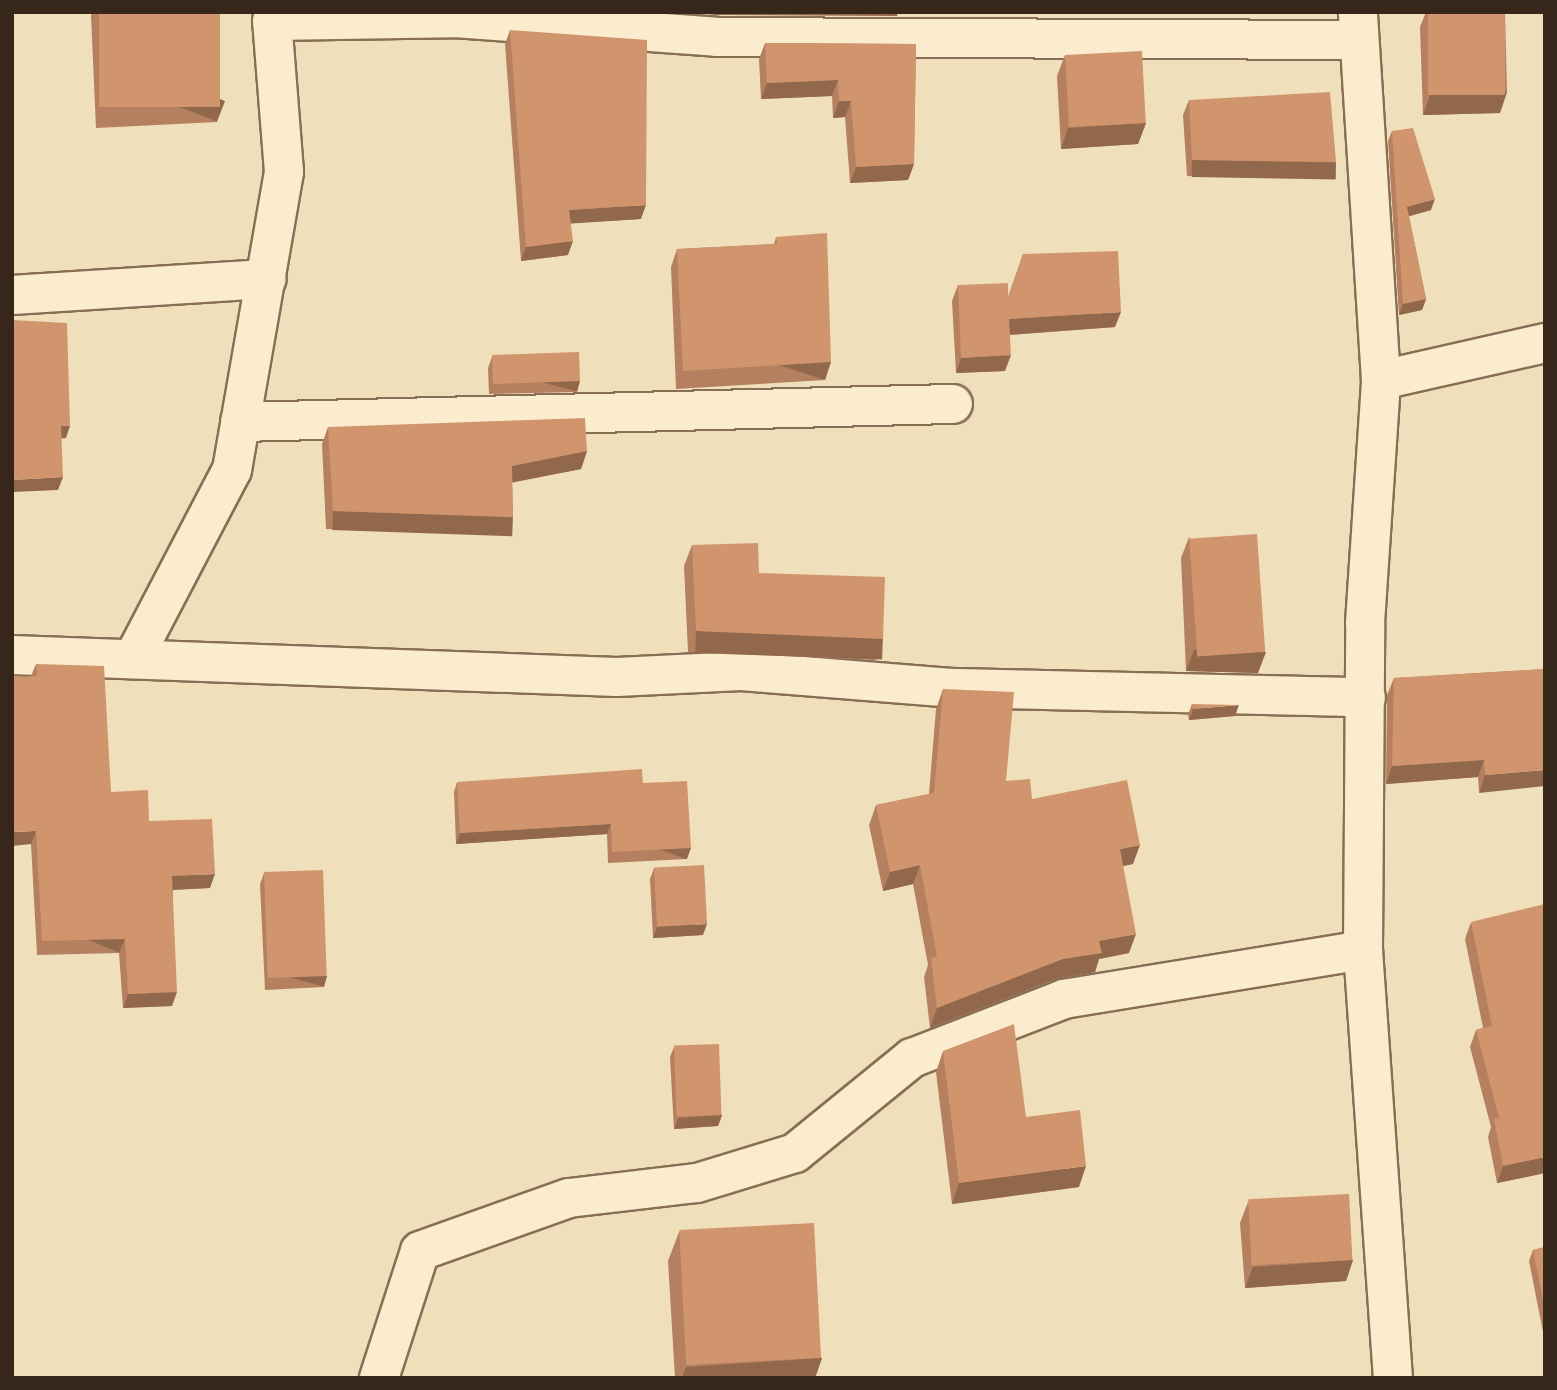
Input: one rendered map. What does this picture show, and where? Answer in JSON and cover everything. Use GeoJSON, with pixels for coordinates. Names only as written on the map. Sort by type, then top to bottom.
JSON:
{"type":"FeatureCollection","features":[{"type":"Feature","properties":{"kind":"street"},"geometry":{"type":"LineString","coordinates":[[133,659],[232,470],[284,172],[272,21],[454,18],[716,37],[1356,26],[1381,380],[1366,697],[1363,950],[1393,1378]]}},
{"type":"Feature","properties":{"kind":"street"},"geometry":{"type":"LineString","coordinates":[[12,295],[266,279]]}},
{"type":"Feature","properties":{"kind":"street"},"geometry":{"type":"LineString","coordinates":[[1381,380],[1545,343]]}},
{"type":"Feature","properties":{"kind":"street"},"geometry":{"type":"LineString","coordinates":[[240,422],[953,404]]}},
{"type":"Feature","properties":{"kind":"street"},"geometry":{"type":"LineString","coordinates":[[12,655],[617,677],[741,671],[954,688],[1366,697]]}},
{"type":"Feature","properties":{"kind":"street"},"geometry":{"type":"LineString","coordinates":[[379,1378],[420,1251],[569,1198],[697,1183],[795,1153],[912,1058],[1064,999],[1363,950]]}},
{"type":"Feature","properties":{"kind":"building"},"geometry":{"type":"Polygon","coordinates":[[[99,12],[220,12],[220,107],[99,107],[99,12]]]}},
{"type":"Feature","properties":{"kind":"building"},"geometry":{"type":"Polygon","coordinates":[[[1428,12],[1505,12],[1505,95],[1428,95],[1428,12]]]}},
{"type":"Feature","properties":{"kind":"building"},"geometry":{"type":"Polygon","coordinates":[[[510,30],[647,40],[646,205],[569,210],[573,241],[526,247],[510,30]]]}},
{"type":"Feature","properties":{"kind":"building"},"geometry":{"type":"Polygon","coordinates":[[[765,43],[916,44],[914,164],[856,167],[851,101],[839,101],[838,80],[767,83],[765,43]]]}},
{"type":"Feature","properties":{"kind":"building"},"geometry":{"type":"Polygon","coordinates":[[[1142,51],[1146,123],[1069,127],[1065,55],[1142,51]]]}},
{"type":"Feature","properties":{"kind":"building"},"geometry":{"type":"Polygon","coordinates":[[[1330,92],[1336,162],[1192,160],[1189,100],[1330,92]]]}},
{"type":"Feature","properties":{"kind":"building"},"geometry":{"type":"Polygon","coordinates":[[[1413,128],[1435,199],[1407,207],[1426,299],[1403,304],[1392,131],[1413,128]]]}},
{"type":"Feature","properties":{"kind":"building"},"geometry":{"type":"Polygon","coordinates":[[[827,233],[831,362],[683,371],[677,249],[777,244],[776,237],[827,233]]]}},
{"type":"Feature","properties":{"kind":"building"},"geometry":{"type":"Polygon","coordinates":[[[1118,251],[1121,312],[1009,319],[1011,355],[961,358],[958,285],[1008,283],[1008,299],[1023,254],[1118,251]]]}},
{"type":"Feature","properties":{"kind":"building"},"geometry":{"type":"Polygon","coordinates":[[[12,320],[67,323],[70,426],[61,426],[63,477],[12,480],[12,320]]]}},
{"type":"Feature","properties":{"kind":"building"},"geometry":{"type":"Polygon","coordinates":[[[579,352],[580,381],[493,384],[492,355],[579,352]]]}},
{"type":"Feature","properties":{"kind":"building"},"geometry":{"type":"Polygon","coordinates":[[[585,418],[587,451],[512,466],[513,517],[333,511],[328,427],[585,418]]]}},
{"type":"Feature","properties":{"kind":"building"},"geometry":{"type":"Polygon","coordinates":[[[1257,534],[1265,652],[1197,656],[1189,539],[1257,534]]]}},
{"type":"Feature","properties":{"kind":"building"},"geometry":{"type":"Polygon","coordinates":[[[758,543],[759,573],[885,577],[883,639],[696,631],[692,545],[758,543]]]}},
{"type":"Feature","properties":{"kind":"building"},"geometry":{"type":"Polygon","coordinates":[[[36,664],[104,666],[111,792],[148,790],[149,821],[212,819],[215,874],[172,876],[177,992],[128,994],[125,939],[42,941],[36,831],[12,832],[12,677],[37,676],[36,664]]]}},
{"type":"Feature","properties":{"kind":"building"},"geometry":{"type":"Polygon","coordinates":[[[1545,669],[1545,770],[1485,775],[1484,760],[1392,766],[1394,678],[1545,669]]]}},
{"type":"Feature","properties":{"kind":"building"},"geometry":{"type":"Polygon","coordinates":[[[943,689],[1014,692],[1006,781],[1030,779],[1032,799],[1127,780],[1140,845],[1120,849],[1136,934],[1099,941],[1102,953],[1063,959],[937,1008],[931,958],[937,957],[920,865],[890,872],[876,805],[934,793],[943,689]]]}},
{"type":"Feature","properties":{"kind":"building"},"geometry":{"type":"Polygon","coordinates":[[[1192,704],[1239,705],[1193,709],[1192,704]]]}},
{"type":"Feature","properties":{"kind":"building"},"geometry":{"type":"Polygon","coordinates":[[[642,769],[643,783],[687,781],[691,848],[612,852],[611,824],[460,833],[457,782],[642,769]]]}},
{"type":"Feature","properties":{"kind":"building"},"geometry":{"type":"Polygon","coordinates":[[[704,865],[707,924],[657,927],[654,868],[704,865]]]}},
{"type":"Feature","properties":{"kind":"building"},"geometry":{"type":"Polygon","coordinates":[[[323,870],[327,976],[268,978],[264,872],[323,870]]]}},
{"type":"Feature","properties":{"kind":"building"},"geometry":{"type":"Polygon","coordinates":[[[1545,904],[1545,1157],[1503,1166],[1494,1119],[1499,1118],[1476,1030],[1492,1026],[1471,922],[1545,904]]]}},
{"type":"Feature","properties":{"kind":"building"},"geometry":{"type":"Polygon","coordinates":[[[1014,1024],[1026,1117],[1080,1110],[1086,1166],[959,1183],[943,1051],[1014,1024]]]}},
{"type":"Feature","properties":{"kind":"building"},"geometry":{"type":"Polygon","coordinates":[[[719,1044],[721,1115],[677,1117],[674,1046],[719,1044]]]}},
{"type":"Feature","properties":{"kind":"building"},"geometry":{"type":"Polygon","coordinates":[[[1349,1194],[1352,1260],[1252,1265],[1248,1199],[1349,1194]]]}},
{"type":"Feature","properties":{"kind":"building"},"geometry":{"type":"Polygon","coordinates":[[[814,1223],[821,1358],[686,1365],[679,1230],[814,1223]]]}},
{"type":"Feature","properties":{"kind":"building"},"geometry":{"type":"Polygon","coordinates":[[[1545,1247],[1545,1310],[1533,1250],[1545,1247]]]}}]}
